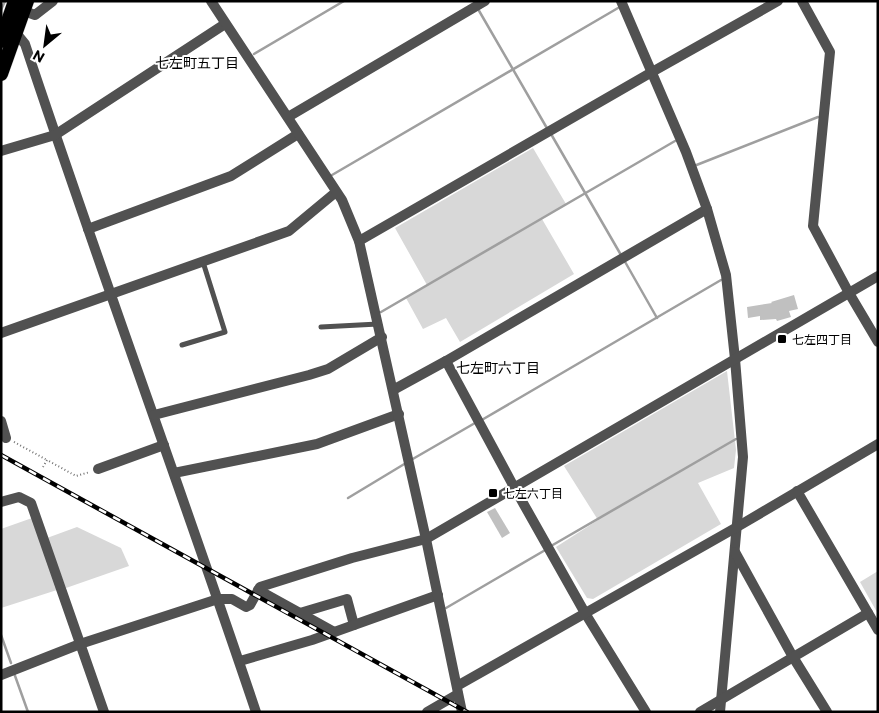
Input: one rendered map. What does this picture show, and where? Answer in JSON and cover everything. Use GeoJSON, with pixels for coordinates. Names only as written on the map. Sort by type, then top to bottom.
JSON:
{"type":"FeatureCollection","features":[{"type":"Feature","properties":{"kind":"highway"},"geometry":{"type":"LineString","coordinates":[[1,74],[16,33],[22,4]]}},
{"type":"Feature","properties":{"kind":"highway"},"geometry":{"type":"LineString","coordinates":[[1,41],[22,4]]}},
{"type":"Feature","properties":{"kind":"street"},"geometry":{"type":"LineString","coordinates":[[22,4],[35,15],[53,1]]}},
{"type":"Feature","properties":{"kind":"street"},"geometry":{"type":"LineString","coordinates":[[211,1],[342,200],[360,241],[399,414],[462,712]]}},
{"type":"Feature","properties":{"kind":"street"},"geometry":{"type":"LineString","coordinates":[[288,117],[485,1]]}},
{"type":"Feature","properties":{"kind":"street"},"geometry":{"type":"LineString","coordinates":[[621,1],[686,152],[707,209],[726,275],[743,457],[720,712]]}},
{"type":"Feature","properties":{"kind":"street"},"geometry":{"type":"LineString","coordinates":[[360,241],[778,1]]}},
{"type":"Feature","properties":{"kind":"street"},"geometry":{"type":"LineString","coordinates":[[802,1],[830,52],[813,226],[878,342]]}},
{"type":"Feature","properties":{"kind":"street"},"geometry":{"type":"LineString","coordinates":[[1,151],[55,135],[225,24]]}},
{"type":"Feature","properties":{"kind":"street"},"geometry":{"type":"LineString","coordinates":[[16,33],[25,44],[110,294],[240,661],[256,712]]}},
{"type":"Feature","properties":{"kind":"street"},"geometry":{"type":"LineString","coordinates":[[88,229],[231,176],[298,134]]}},
{"type":"Feature","properties":{"kind":"street"},"geometry":{"type":"LineString","coordinates":[[1,333],[289,231],[336,192]]}},
{"type":"Feature","properties":{"kind":"street"},"geometry":{"type":"LineString","coordinates":[[393,390],[707,209]]}},
{"type":"Feature","properties":{"kind":"street"},"geometry":{"type":"LineString","coordinates":[[1,675],[80,644],[218,599],[232,599],[246,607],[250,604],[260,587],[352,558],[426,539],[878,276]]}},
{"type":"Feature","properties":{"kind":"street"},"geometry":{"type":"LineString","coordinates":[[154,415],[309,376],[328,369],[382,338]]}},
{"type":"Feature","properties":{"kind":"street"},"geometry":{"type":"LineString","coordinates":[[446,361],[585,613],[646,712]]}},
{"type":"Feature","properties":{"kind":"street"},"geometry":{"type":"LineString","coordinates":[[174,473],[317,444],[399,414]]}},
{"type":"Feature","properties":{"kind":"street"},"geometry":{"type":"LineString","coordinates":[[1,421],[6,438]]}},
{"type":"Feature","properties":{"kind":"street"},"geometry":{"type":"LineString","coordinates":[[427,712],[457,690],[585,613],[878,444]]}},
{"type":"Feature","properties":{"kind":"street"},"geometry":{"type":"LineString","coordinates":[[98,469],[164,445]]}},
{"type":"Feature","properties":{"kind":"street"},"geometry":{"type":"LineString","coordinates":[[797,492],[878,630]]}},
{"type":"Feature","properties":{"kind":"street"},"geometry":{"type":"LineString","coordinates":[[1,502],[19,496],[30,503],[104,712]]}},
{"type":"Feature","properties":{"kind":"street"},"geometry":{"type":"LineString","coordinates":[[734,552],[826,712]]}},
{"type":"Feature","properties":{"kind":"street"},"geometry":{"type":"LineString","coordinates":[[258,590],[334,632]]}},
{"type":"Feature","properties":{"kind":"street"},"geometry":{"type":"LineString","coordinates":[[240,661],[312,640],[438,595]]}},
{"type":"Feature","properties":{"kind":"street"},"geometry":{"type":"LineString","coordinates":[[300,613],[347,599],[354,625]]}},
{"type":"Feature","properties":{"kind":"street"},"geometry":{"type":"LineString","coordinates":[[700,712],[868,613]]}},
{"type":"Feature","properties":{"kind":"lane"},"geometry":{"type":"LineString","coordinates":[[182,345],[225,332],[203,262]]}},
{"type":"Feature","properties":{"kind":"lane"},"geometry":{"type":"LineString","coordinates":[[322,327],[378,324]]}},
{"type":"Feature","properties":{"kind":"path"},"geometry":{"type":"LineString","coordinates":[[6,438],[76,476],[98,469]]}},
{"type":"Feature","properties":{"kind":"path"},"geometry":{"type":"LineString","coordinates":[[44,467],[47,460]]}},
{"type":"Feature","properties":{"kind":"shaded area"},"geometry":{"type":"Polygon","coordinates":[[[533,148],[566,204],[542,219],[574,274],[460,342],[446,318],[423,329],[406,298],[427,285],[395,228],[533,148]]]}},
{"type":"Feature","properties":{"kind":"shaded area"},"geometry":{"type":"Polygon","coordinates":[[[727,371],[736,450],[734,468],[698,483],[721,524],[593,599],[587,598],[556,547],[598,520],[564,466],[727,371]]]}},
{"type":"Feature","properties":{"kind":"shaded area"},"geometry":{"type":"Polygon","coordinates":[[[32,518],[57,590],[1,608],[1,529],[32,518]]]}},
{"type":"Feature","properties":{"kind":"shaded area"},"geometry":{"type":"Polygon","coordinates":[[[77,527],[121,548],[129,566],[66,588],[47,538],[77,527]]]}},
{"type":"Feature","properties":{"kind":"shaded area"},"geometry":{"type":"Polygon","coordinates":[[[878,571],[878,614],[860,582],[878,571]]]}},
{"type":"Feature","properties":{"kind":"building"},"geometry":{"type":"Polygon","coordinates":[[[794,295],[798,309],[789,311],[791,317],[777,321],[776,319],[760,320],[760,316],[748,318],[747,307],[772,303],[794,295]]]}},
{"type":"Feature","properties":{"kind":"building"},"geometry":{"type":"Polygon","coordinates":[[[495,508],[510,533],[502,538],[487,512],[495,508]]]}},
{"type":"Feature","properties":{"kind":"waterway"},"geometry":{"type":"LineString","coordinates":[[1,10],[5,1]]}},
{"type":"Feature","properties":{"kind":"waterway"},"geometry":{"type":"LineString","coordinates":[[254,54],[344,1]]}},
{"type":"Feature","properties":{"kind":"waterway"},"geometry":{"type":"LineString","coordinates":[[332,175],[618,8]]}},
{"type":"Feature","properties":{"kind":"waterway"},"geometry":{"type":"LineString","coordinates":[[478,9],[548,130]]}},
{"type":"Feature","properties":{"kind":"waterway"},"geometry":{"type":"LineString","coordinates":[[694,166],[818,117]]}},
{"type":"Feature","properties":{"kind":"waterway"},"geometry":{"type":"LineString","coordinates":[[551,134],[621,255]]}},
{"type":"Feature","properties":{"kind":"waterway"},"geometry":{"type":"LineString","coordinates":[[381,312],[675,141]]}},
{"type":"Feature","properties":{"kind":"waterway"},"geometry":{"type":"LineString","coordinates":[[624,260],[657,318]]}},
{"type":"Feature","properties":{"kind":"waterway"},"geometry":{"type":"LineString","coordinates":[[480,421],[721,280]]}},
{"type":"Feature","properties":{"kind":"waterway"},"geometry":{"type":"LineString","coordinates":[[411,460],[475,423]]}},
{"type":"Feature","properties":{"kind":"waterway"},"geometry":{"type":"LineString","coordinates":[[551,546],[736,439]]}},
{"type":"Feature","properties":{"kind":"waterway"},"geometry":{"type":"LineString","coordinates":[[348,498],[406,463]]}},
{"type":"Feature","properties":{"kind":"waterway"},"geometry":{"type":"LineString","coordinates":[[446,608],[547,549]]}},
{"type":"Feature","properties":{"kind":"waterway"},"geometry":{"type":"LineString","coordinates":[[1,635],[11,663]]}},
{"type":"Feature","properties":{"kind":"waterway"},"geometry":{"type":"LineString","coordinates":[[14,673],[28,712]]}},
{"type":"Feature","properties":{"kind":"railway"},"geometry":{"type":"LineString","coordinates":[[1,455],[467,712]]}},
{"type":"Feature","properties":{"kind":"place","name":"七左四丁目"},"geometry":{"type":"Point","coordinates":[782,339]}},
{"type":"Feature","properties":{"kind":"place","name":"七左六丁目"},"geometry":{"type":"Point","coordinates":[493,493]}},
{"type":"Feature","properties":{"kind":"district","name":"七左町五丁目"},"geometry":{"type":"Point","coordinates":[197,62]}},
{"type":"Feature","properties":{"kind":"district","name":"七左町六丁目"},"geometry":{"type":"Point","coordinates":[498,367]}}]}
